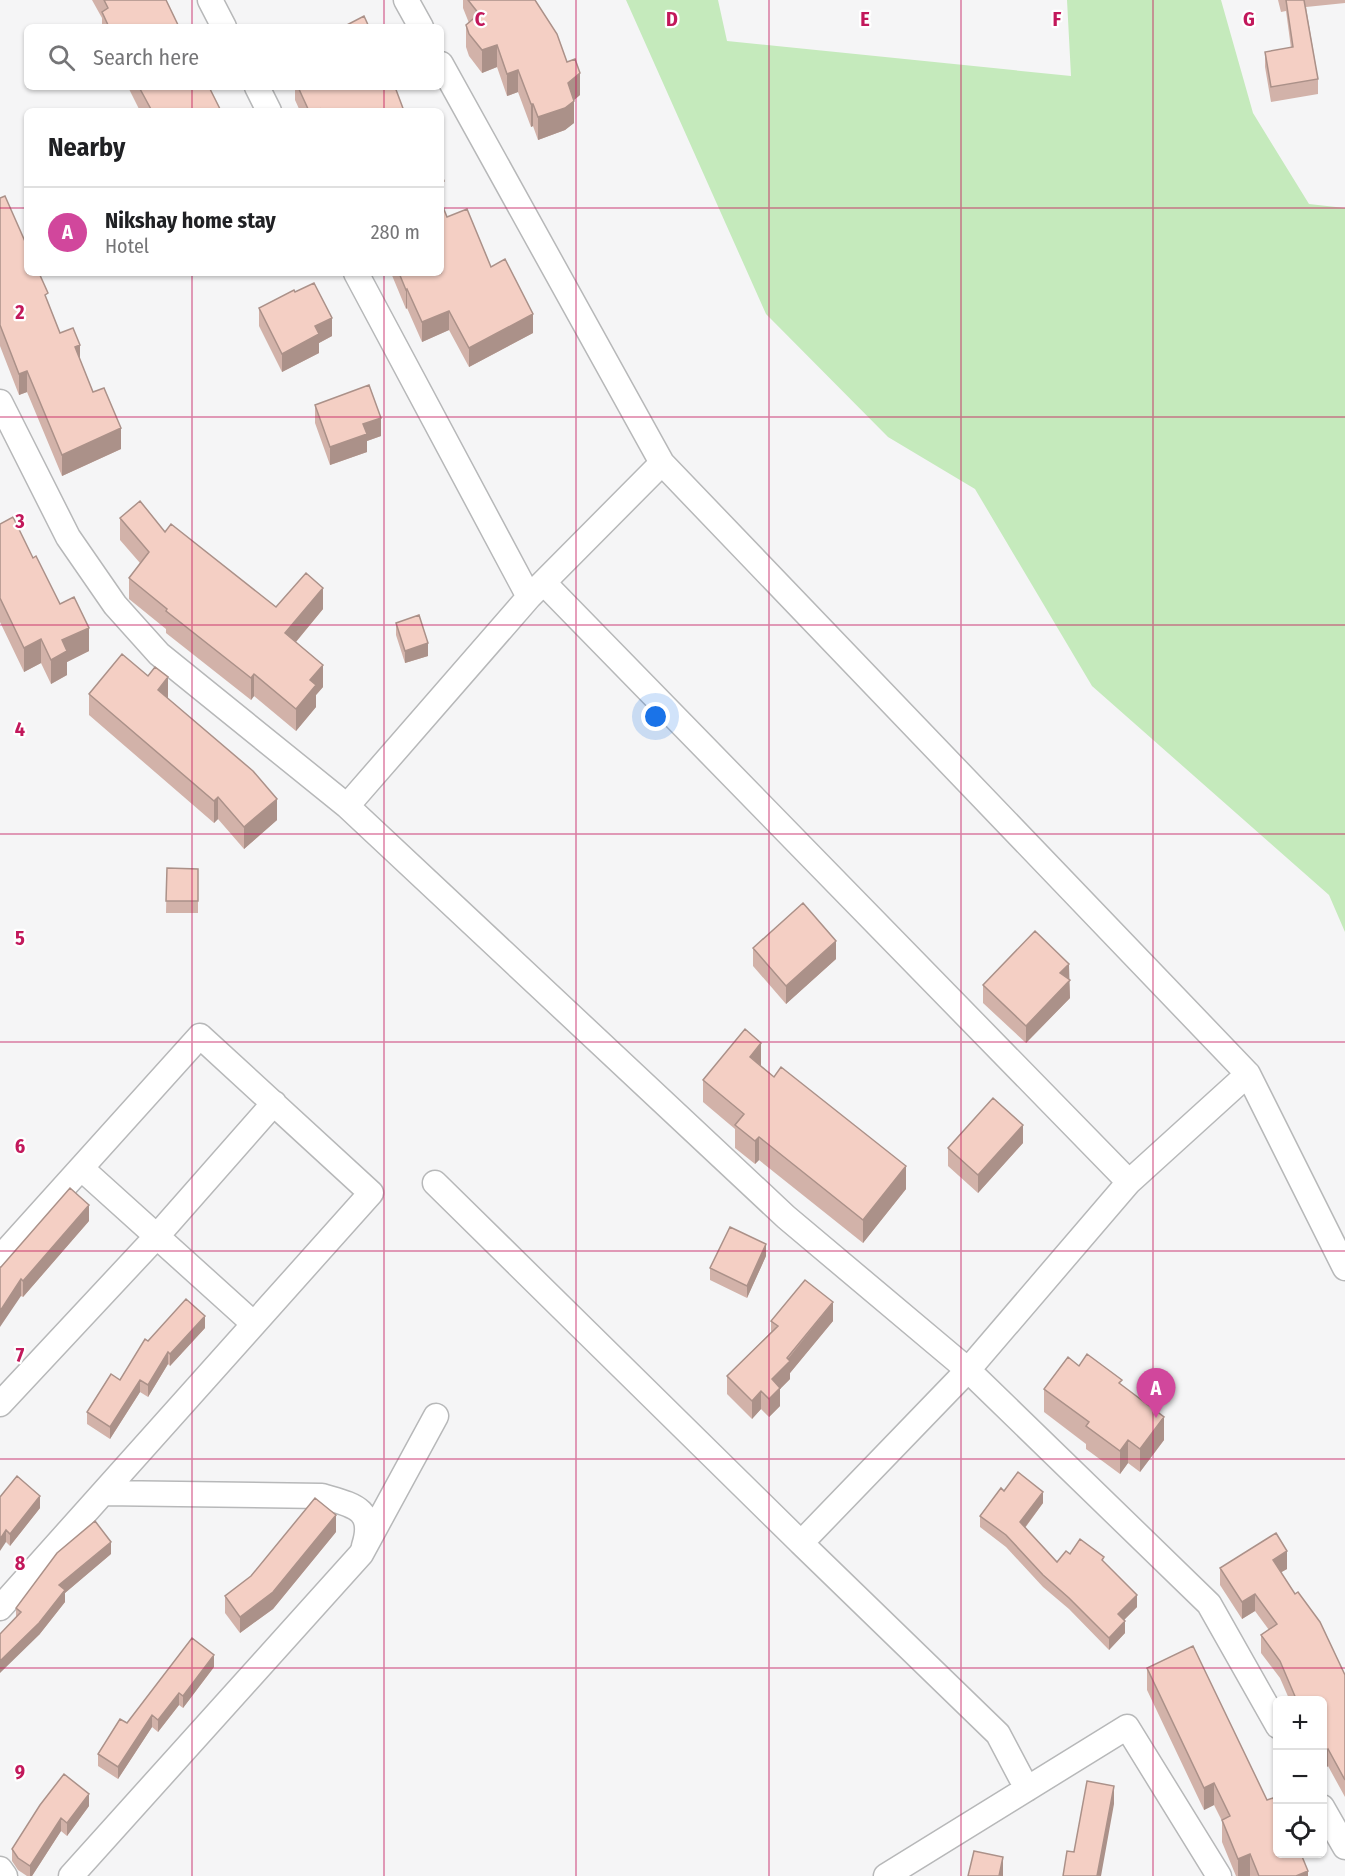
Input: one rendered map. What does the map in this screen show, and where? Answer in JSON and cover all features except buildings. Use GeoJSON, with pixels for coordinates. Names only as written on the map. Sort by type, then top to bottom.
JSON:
{"type":"FeatureCollection","features":[{"type":"Feature","properties":{"kind":"street"},"geometry":{"type":"LineString","coordinates":[[210,0],[222,24]]}},
{"type":"Feature","properties":{"kind":"street"},"geometry":{"type":"LineString","coordinates":[[406,0],[419,24]]}},
{"type":"Feature","properties":{"kind":"street"},"geometry":{"type":"LineString","coordinates":[[444,69],[662,463],[1248,1074],[1345,1268]]}},
{"type":"Feature","properties":{"kind":"street"},"geometry":{"type":"LineString","coordinates":[[258,90],[267,108]]}},
{"type":"Feature","properties":{"kind":"street"},"geometry":{"type":"LineString","coordinates":[[358,276],[537,590],[1129,1182]]}},
{"type":"Feature","properties":{"kind":"street"},"geometry":{"type":"LineString","coordinates":[[0,402],[68,537],[115,605],[159,654],[347,806],[786,1217],[968,1370],[1209,1604],[1273,1717]]}},
{"type":"Feature","properties":{"kind":"street"},"geometry":{"type":"LineString","coordinates":[[347,806],[537,590],[662,463]]}},
{"type":"Feature","properties":{"kind":"street"},"geometry":{"type":"LineString","coordinates":[[0,1258],[201,1036],[371,1193],[0,1608]]}},
{"type":"Feature","properties":{"kind":"street"},"geometry":{"type":"LineString","coordinates":[[801,1543],[968,1370],[1129,1182],[1248,1074]]}},
{"type":"Feature","properties":{"kind":"street"},"geometry":{"type":"LineString","coordinates":[[0,1404],[157,1236],[274,1103]]}},
{"type":"Feature","properties":{"kind":"street"},"geometry":{"type":"LineString","coordinates":[[81,1168],[254,1324]]}},
{"type":"Feature","properties":{"kind":"street"},"geometry":{"type":"LineString","coordinates":[[435,1183],[998,1734],[1027,1789]]}},
{"type":"Feature","properties":{"kind":"street"},"geometry":{"type":"LineString","coordinates":[[71,1876],[361,1554],[436,1416]]}},
{"type":"Feature","properties":{"kind":"street"},"geometry":{"type":"LineString","coordinates":[[103,1493],[322,1496],[353,1505],[365,1517],[368,1532],[361,1554]]}},
{"type":"Feature","properties":{"kind":"street"},"geometry":{"type":"LineString","coordinates":[[886,1876],[1127,1727],[1219,1876]]}},
{"type":"Feature","properties":{"kind":"street"},"geometry":{"type":"LineString","coordinates":[[1327,1814],[1345,1847]]}},
{"type":"Feature","properties":{"kind":"street"},"geometry":{"type":"LineString","coordinates":[[0,1869],[5,1876]]}},
{"type":"Feature","properties":{"kind":"green space"},"geometry":{"type":"Polygon","coordinates":[[[626,0],[718,0],[727,41],[1071,76],[1067,0],[1221,0],[1253,113],[1309,204],[1345,208],[1345,932],[1329,895],[1092,686],[975,489],[888,437],[766,314],[626,0]]]}},
{"type":"Feature","properties":{"kind":"place","name":"Nikshay home stay"},"geometry":{"type":"Point","coordinates":[1156,1418]}}]}
